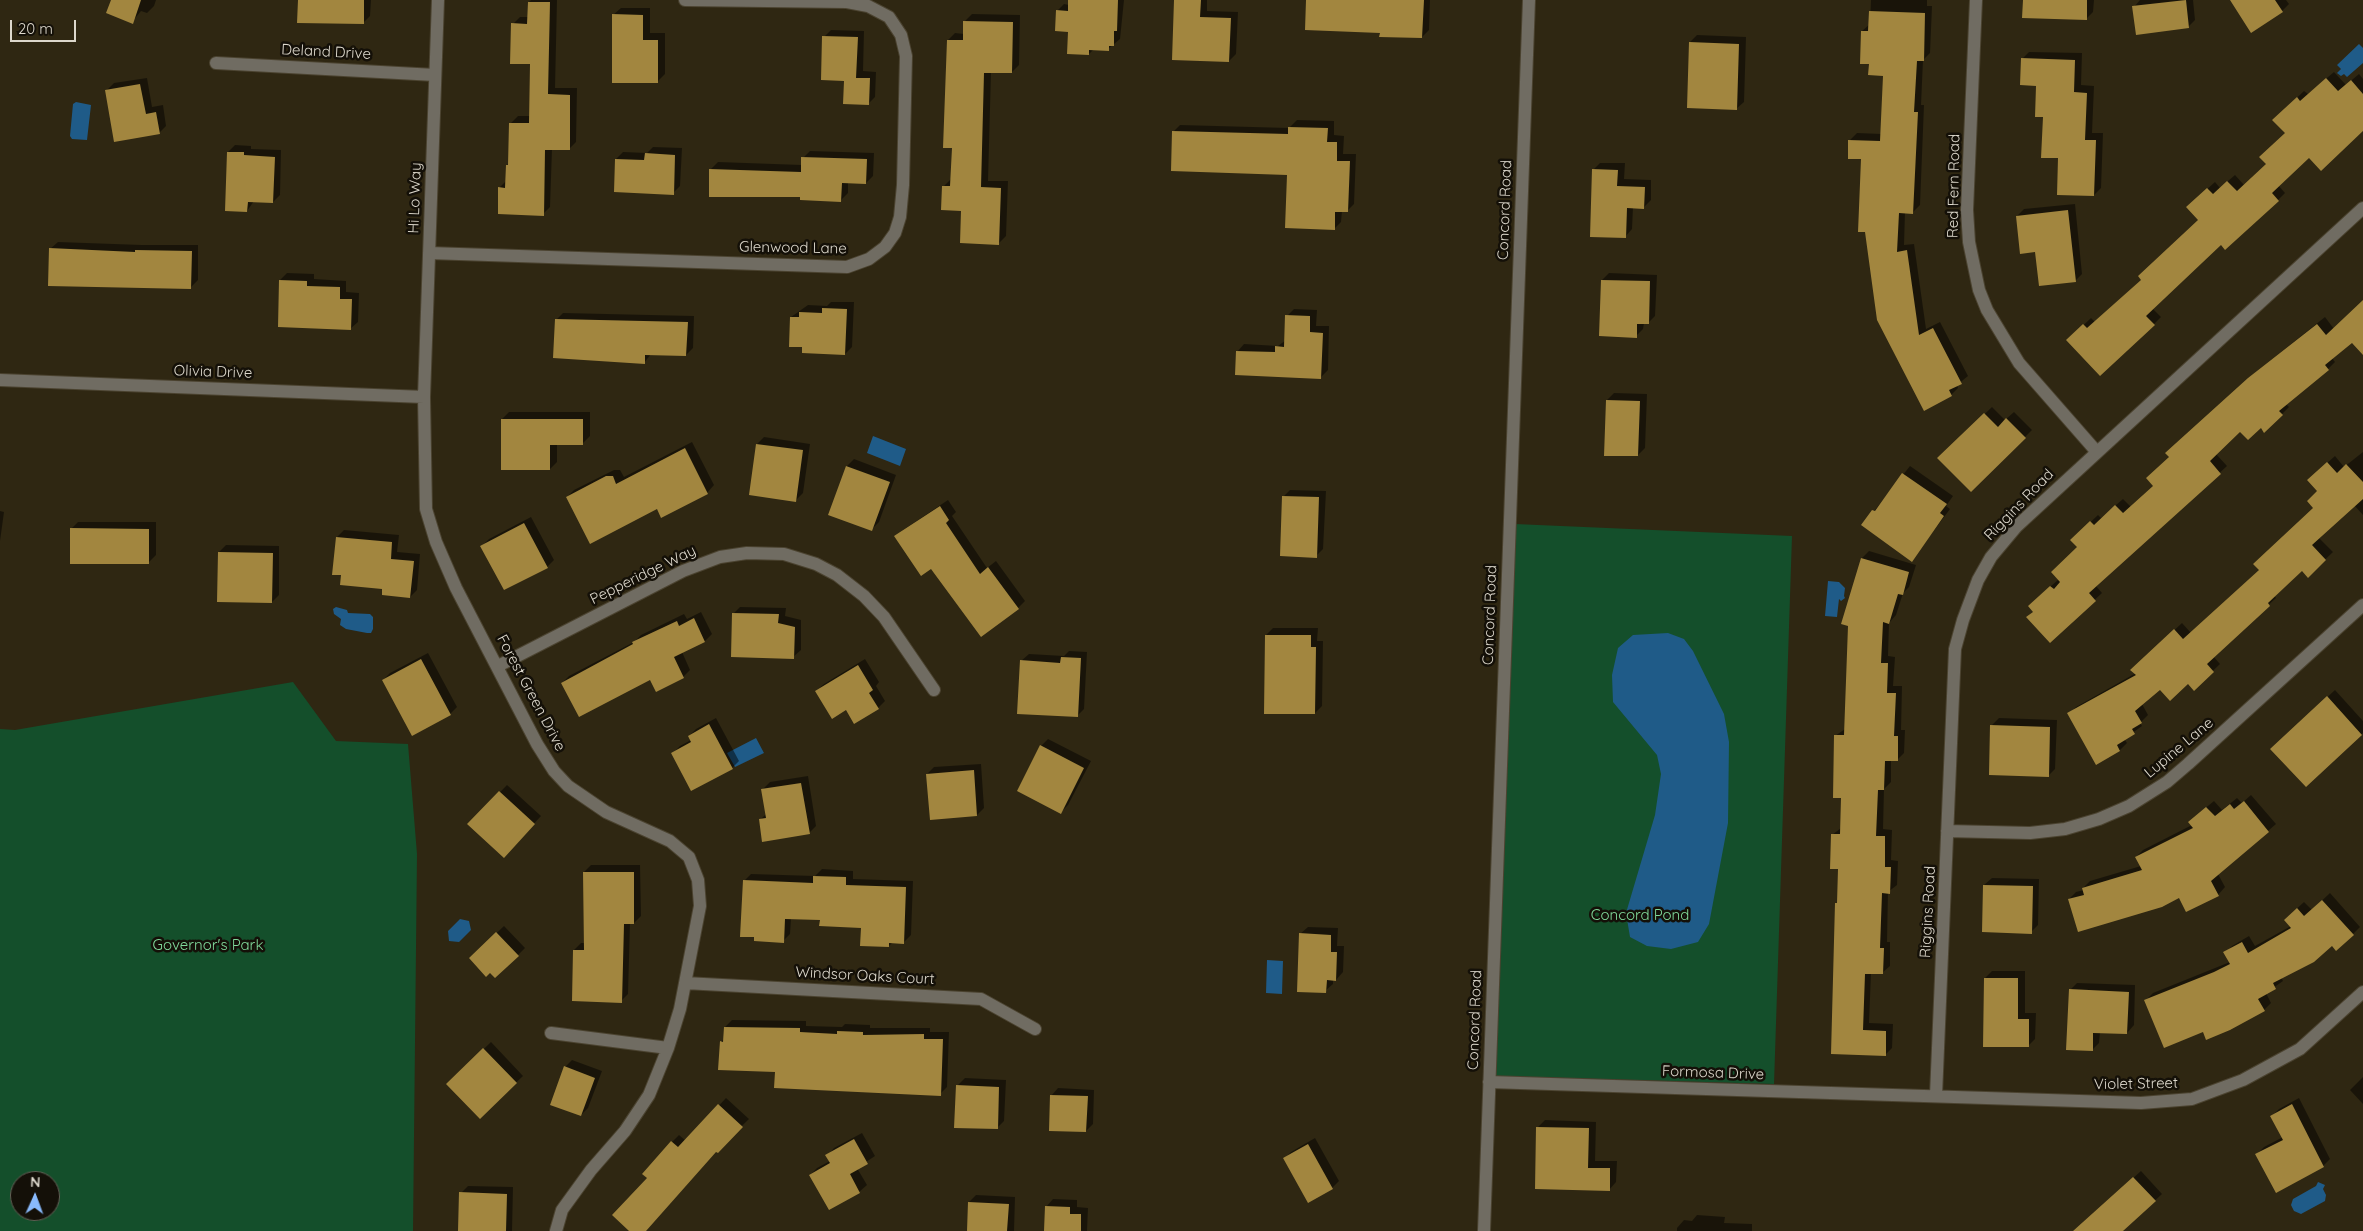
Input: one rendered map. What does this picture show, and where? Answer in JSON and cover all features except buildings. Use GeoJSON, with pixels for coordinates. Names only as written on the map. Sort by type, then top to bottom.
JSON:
{"type":"FeatureCollection","features":[{"type":"Feature","properties":{"kind":"street","name":"Hi Lo Way"},"geometry":{"type":"LineString","coordinates":[[424,397],[438,0]]}},
{"type":"Feature","properties":{"kind":"street","name":"Glenwood Lane"},"geometry":{"type":"LineString","coordinates":[[429,253],[847,267],[869,259],[885,247],[895,233],[900,217],[906,56],[901,35],[889,17],[868,6],[847,2],[684,0]]}},
{"type":"Feature","properties":{"kind":"street","name":"Concord Road"},"geometry":{"type":"LineString","coordinates":[[1484,1231],[1529,0]]}},
{"type":"Feature","properties":{"kind":"street","name":"Red Fern Road"},"geometry":{"type":"LineString","coordinates":[[1976,0],[1967,210],[1968,242],[1979,290],[1987,310],[2019,363],[2096,451]]}},
{"type":"Feature","properties":{"kind":"street","name":"Deland Drive"},"geometry":{"type":"LineString","coordinates":[[216,63],[435,75]]}},
{"type":"Feature","properties":{"kind":"street","name":"Riggins Road"},"geometry":{"type":"LineString","coordinates":[[1936,1095],[1955,649],[1963,620],[1978,580],[1991,557],[2017,526],[2096,451],[2363,208]]}},
{"type":"Feature","properties":{"kind":"street","name":"Olivia Drive"},"geometry":{"type":"LineString","coordinates":[[0,380],[424,397]]}},
{"type":"Feature","properties":{"kind":"street","name":"Forest Green Drive"},"geometry":{"type":"LineString","coordinates":[[424,397],[426,509],[436,542],[456,588],[537,744],[554,771],[568,786],[606,812],[670,841],[689,856],[698,880],[700,906],[685,983],[668,1048],[649,1095],[625,1131],[591,1170],[562,1210],[556,1231]]}},
{"type":"Feature","properties":{"kind":"street","name":"Pepperidge Way"},"geometry":{"type":"LineString","coordinates":[[498,666],[683,571],[729,556],[747,553],[784,554],[816,564],[838,575],[864,596],[884,617],[934,690]]}},
{"type":"Feature","properties":{"kind":"street","name":"Lupine Lane"},"geometry":{"type":"LineString","coordinates":[[1947,831],[2030,833],[2065,829],[2099,819],[2129,806],[2167,782],[2188,764],[2363,605]]}},
{"type":"Feature","properties":{"kind":"street","name":"Windsor Oaks Court"},"geometry":{"type":"LineString","coordinates":[[685,983],[981,999],[1036,1029]]}},
{"type":"Feature","properties":{"kind":"street","name":"Violet Street"},"geometry":{"type":"LineString","coordinates":[[1936,1095],[2141,1103],[2192,1099],[2243,1080],[2300,1049],[2363,992]]}},
{"type":"Feature","properties":{"kind":"street"},"geometry":{"type":"LineString","coordinates":[[551,1033],[668,1048]]}},
{"type":"Feature","properties":{"kind":"street","name":"Formosa Drive"},"geometry":{"type":"LineString","coordinates":[[1490,1082],[1936,1095]]}},
{"type":"Feature","properties":{"kind":"green space","name":"Concord Pond"},"geometry":{"type":"Polygon","coordinates":[[[1515,524],[1792,536],[1774,1084],[1495,1076],[1515,524]]]}},
{"type":"Feature","properties":{"kind":"green space","name":"Governor's Park"},"geometry":{"type":"Polygon","coordinates":[[[293,682],[336,741],[408,744],[417,854],[413,1231],[0,1231],[0,729],[15,730],[293,682]]]}},
{"type":"Feature","properties":{"kind":"water"},"geometry":{"type":"Polygon","coordinates":[[[2359,44],[2363,48],[2363,63],[2347,77],[2344,74],[2341,76],[2337,73],[2341,69],[2337,65],[2359,44]]]}},
{"type":"Feature","properties":{"kind":"water"},"geometry":{"type":"Polygon","coordinates":[[[76,102],[91,105],[87,140],[72,139],[70,136],[73,104],[76,102]]]}},
{"type":"Feature","properties":{"kind":"water"},"geometry":{"type":"Polygon","coordinates":[[[873,436],[906,449],[900,466],[867,453],[873,436]]]}},
{"type":"Feature","properties":{"kind":"water"},"geometry":{"type":"Polygon","coordinates":[[[1828,581],[1839,582],[1845,588],[1845,598],[1841,601],[1839,599],[1837,617],[1825,616],[1828,581]]]}},
{"type":"Feature","properties":{"kind":"water"},"geometry":{"type":"Polygon","coordinates":[[[336,607],[347,610],[348,613],[370,614],[373,617],[371,633],[346,629],[340,625],[341,619],[334,614],[333,609],[336,607]]]}},
{"type":"Feature","properties":{"kind":"water"},"geometry":{"type":"Polygon","coordinates":[[[1668,633],[1684,639],[1693,651],[1724,714],[1729,742],[1728,823],[1709,924],[1698,942],[1671,949],[1647,946],[1630,937],[1626,913],[1655,815],[1661,774],[1657,755],[1613,702],[1612,675],[1618,648],[1633,635],[1668,633]]]}},
{"type":"Feature","properties":{"kind":"water"},"geometry":{"type":"Polygon","coordinates":[[[756,738],[764,753],[735,767],[727,753],[756,738]]]}},
{"type":"Feature","properties":{"kind":"water"},"geometry":{"type":"Polygon","coordinates":[[[460,919],[469,921],[471,930],[459,942],[449,941],[448,931],[460,919]]]}},
{"type":"Feature","properties":{"kind":"water"},"geometry":{"type":"Polygon","coordinates":[[[1267,960],[1283,961],[1282,994],[1266,993],[1267,960]]]}},
{"type":"Feature","properties":{"kind":"water"},"geometry":{"type":"Polygon","coordinates":[[[2318,1182],[2325,1185],[2323,1189],[2326,1195],[2325,1201],[2301,1214],[2294,1211],[2291,1205],[2293,1199],[2316,1186],[2318,1182]]]}}]}
